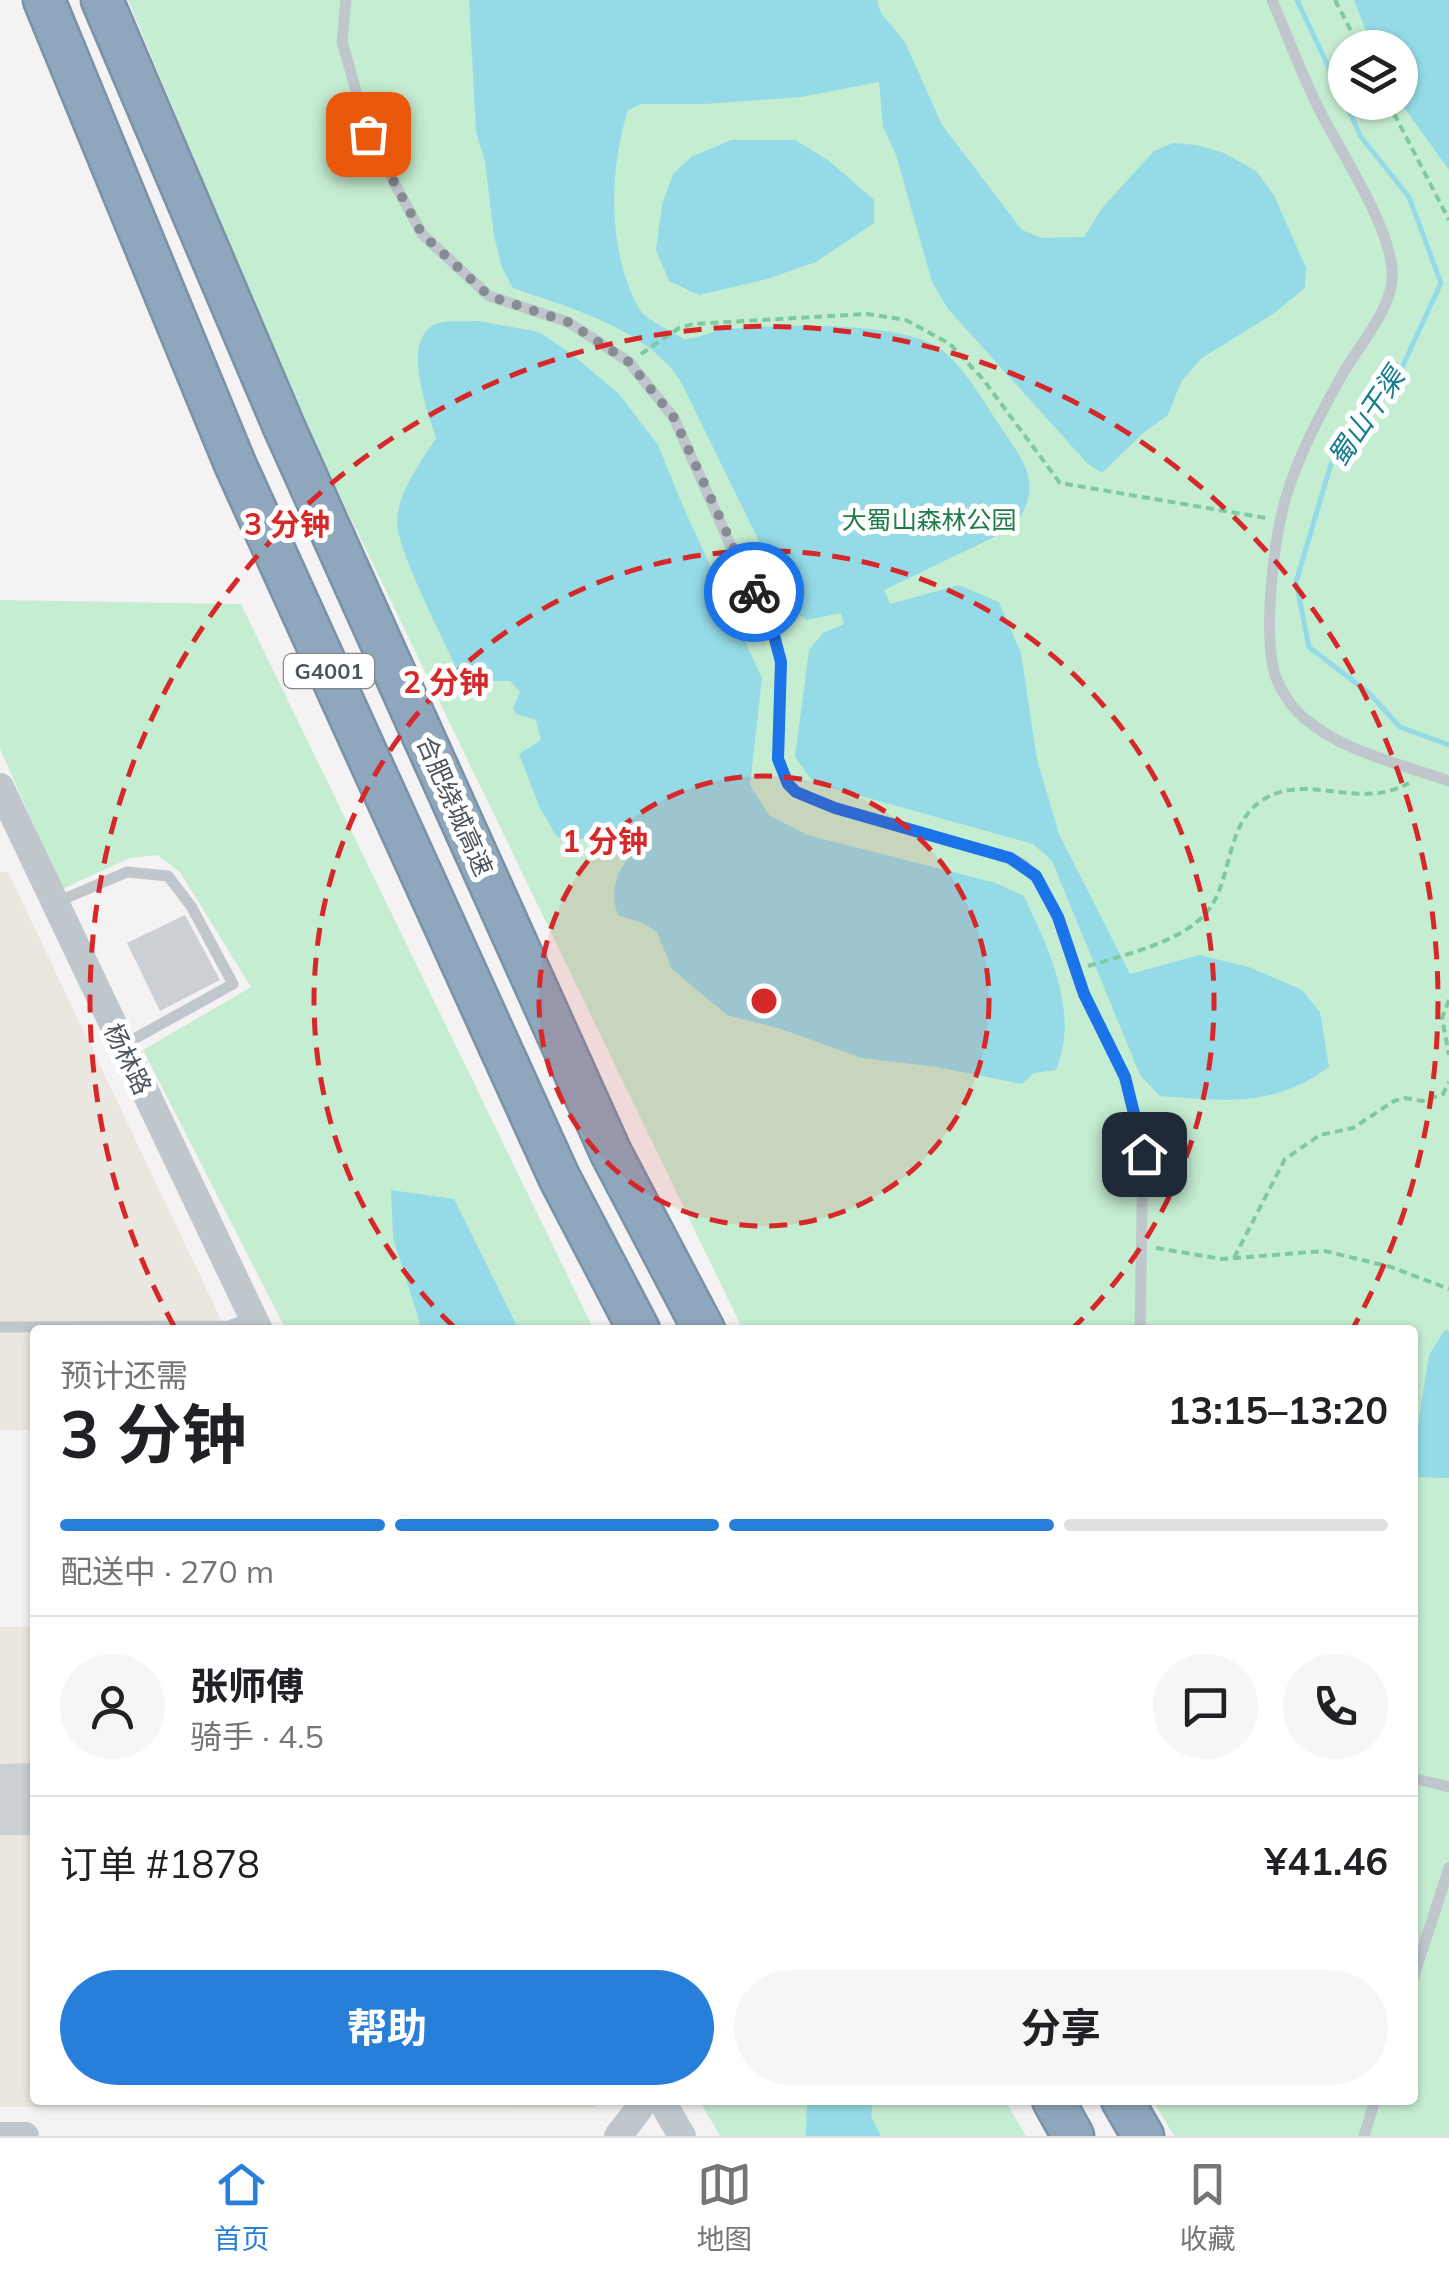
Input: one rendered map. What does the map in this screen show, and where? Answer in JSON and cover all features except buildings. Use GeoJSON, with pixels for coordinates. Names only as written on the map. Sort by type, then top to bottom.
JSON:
{"type":"FeatureCollection","features":[{"type":"Feature","properties":{"kind":"highway","name":"G4001"},"geometry":{"type":"LineString","coordinates":[[44,0],[235,464],[559,1176],[636,1325]]}},
{"type":"Feature","properties":{"kind":"highway","name":"合肥绕城高速"},"geometry":{"type":"LineString","coordinates":[[102,0],[292,445],[586,1098],[701,1325]]}},
{"type":"Feature","properties":{"kind":"highway"},"geometry":{"type":"LineString","coordinates":[[1055,2105],[1073,2136]]}},
{"type":"Feature","properties":{"kind":"highway"},"geometry":{"type":"LineString","coordinates":[[1125,2105],[1143,2136]]}},
{"type":"Feature","properties":{"kind":"street","name":"杨林路"},"geometry":{"type":"LineString","coordinates":[[0,787],[256,1323]]}},
{"type":"Feature","properties":{"kind":"street"},"geometry":{"type":"LineString","coordinates":[[618,2136],[640,2105]]}},
{"type":"Feature","properties":{"kind":"street"},"geometry":{"type":"LineString","coordinates":[[664,2105],[682,2136]]}},
{"type":"Feature","properties":{"kind":"street"},"geometry":{"type":"LineString","coordinates":[[0,2136],[24,2136]]}},
{"type":"Feature","properties":{"kind":"lane"},"geometry":{"type":"LineString","coordinates":[[346,0],[342,41],[368,134],[422,234],[489,296],[568,322],[629,362],[674,418],[771,624],[781,662],[778,759],[788,784],[796,792],[835,808],[1023,864],[1036,876],[1058,917],[1076,970],[1125,1077],[1144,1154],[1140,1325]]}},
{"type":"Feature","properties":{"kind":"lane"},"geometry":{"type":"LineString","coordinates":[[1272,0],[1318,108],[1371,206],[1392,270],[1386,304],[1324,407],[1287,493],[1270,627],[1273,668],[1281,688],[1302,716],[1325,732],[1360,750],[1449,781]]}},
{"type":"Feature","properties":{"kind":"lane"},"geometry":{"type":"LineString","coordinates":[[54,904],[127,872],[168,876],[191,906],[233,984],[122,1046]]}},
{"type":"Feature","properties":{"kind":"lane"},"geometry":{"type":"LineString","coordinates":[[0,1327],[30,1327]]}},
{"type":"Feature","properties":{"kind":"lane"},"geometry":{"type":"LineString","coordinates":[[1418,1779],[1449,1787]]}},
{"type":"Feature","properties":{"kind":"lane"},"geometry":{"type":"LineString","coordinates":[[1418,1964],[1449,1868]]}},
{"type":"Feature","properties":{"kind":"lane"},"geometry":{"type":"LineString","coordinates":[[1364,2136],[1373,2105]]}},
{"type":"Feature","properties":{"kind":"path"},"geometry":{"type":"LineString","coordinates":[[1335,0],[1351,30]]}},
{"type":"Feature","properties":{"kind":"path"},"geometry":{"type":"LineString","coordinates":[[1397,120],[1449,220]]}},
{"type":"Feature","properties":{"kind":"path"},"geometry":{"type":"LineString","coordinates":[[629,362],[679,328],[693,324],[867,314],[906,320],[950,344],[982,378],[1060,483],[1282,521]]}},
{"type":"Feature","properties":{"kind":"path"},"geometry":{"type":"LineString","coordinates":[[1076,970],[1148,948],[1206,913],[1246,816],[1264,799],[1285,790],[1374,796],[1396,790],[1426,773]]}},
{"type":"Feature","properties":{"kind":"path"},"geometry":{"type":"LineString","coordinates":[[1449,1000],[1442,1018],[1449,1055]]}},
{"type":"Feature","properties":{"kind":"path"},"geometry":{"type":"LineString","coordinates":[[1234,1258],[1286,1159],[1298,1148],[1320,1135],[1353,1128],[1394,1100],[1422,1100],[1443,1094],[1449,1082]]}},
{"type":"Feature","properties":{"kind":"path"},"geometry":{"type":"LineString","coordinates":[[1142,1245],[1187,1255],[1234,1258],[1324,1251],[1390,1267],[1449,1289]]}},
{"type":"Feature","properties":{"kind":"shaded area"},"geometry":{"type":"Polygon","coordinates":[[[0,872],[8,872],[224,1325],[30,1325],[30,1430],[0,1430],[0,872]]]}},
{"type":"Feature","properties":{"kind":"shaded area"},"geometry":{"type":"Polygon","coordinates":[[[0,1627],[30,1627],[30,2105],[596,2105],[594,2108],[0,2107],[0,1627]]]}},
{"type":"Feature","properties":{"kind":"green space","name":"大蜀山森林公园"},"geometry":{"type":"Polygon","coordinates":[[[128,0],[1449,0],[1449,2136],[1174,2136],[1156,2105],[1418,2105],[1418,1325],[741,1325],[302,417],[128,0]]]}},
{"type":"Feature","properties":{"kind":"green space"},"geometry":{"type":"Polygon","coordinates":[[[0,600],[241,604],[592,1325],[283,1325],[143,1050],[251,987],[180,872],[157,855],[130,858],[62,889],[0,749],[0,600]]]}},
{"type":"Feature","properties":{"kind":"green space"},"geometry":{"type":"Polygon","coordinates":[[[702,2105],[1008,2105],[1026,2136],[720,2136],[702,2105]]]}},
{"type":"Feature","properties":{"kind":"water"},"geometry":{"type":"Polygon","coordinates":[[[469,0],[877,0],[881,13],[905,42],[942,125],[1022,230],[1042,238],[1084,237],[1102,208],[1154,151],[1173,143],[1224,153],[1256,171],[1274,195],[1306,268],[1305,288],[1273,314],[1202,358],[1181,382],[1168,415],[1102,473],[1088,464],[948,309],[932,282],[896,155],[883,127],[879,82],[801,97],[641,104],[628,110],[617,158],[616,237],[639,308],[684,339],[749,327],[837,326],[921,339],[939,348],[957,365],[1020,457],[1029,478],[1027,501],[1013,528],[884,590],[890,604],[959,585],[999,602],[1021,653],[1037,759],[1059,834],[1130,974],[1199,955],[1249,967],[1302,990],[1320,1012],[1329,1067],[1288,1090],[1268,1096],[1228,1100],[1160,1096],[1140,1075],[1052,861],[1033,844],[814,783],[795,757],[809,650],[823,633],[844,624],[841,613],[807,620],[793,611],[682,384],[669,365],[651,349],[607,323],[513,288],[502,268],[494,236],[485,161],[476,132],[469,0]]]}},
{"type":"Feature","properties":{"kind":"water"},"geometry":{"type":"Polygon","coordinates":[[[1354,0],[1449,0],[1449,170],[1413,120],[1418,120],[1418,30],[1365,30],[1354,0]]]}},
{"type":"Feature","properties":{"kind":"water"},"geometry":{"type":"Polygon","coordinates":[[[731,140],[795,140],[828,160],[874,200],[874,223],[816,262],[767,279],[699,295],[669,281],[656,250],[662,205],[673,174],[691,157],[731,140]]]}},
{"type":"Feature","properties":{"kind":"water"},"geometry":{"type":"Polygon","coordinates":[[[479,321],[539,332],[573,355],[619,394],[658,445],[762,678],[750,785],[769,815],[807,835],[996,883],[1024,896],[1051,959],[1063,1004],[1063,1048],[1056,1070],[1034,1073],[1022,1084],[937,1067],[862,1058],[781,1029],[727,1015],[672,969],[657,932],[618,915],[614,891],[618,875],[632,855],[645,854],[646,843],[623,835],[557,837],[540,808],[519,754],[541,740],[536,720],[516,714],[513,708],[520,692],[510,681],[470,687],[463,682],[414,577],[397,523],[405,489],[436,438],[419,375],[420,342],[427,330],[439,323],[479,321]]]}},
{"type":"Feature","properties":{"kind":"water"},"geometry":{"type":"Polygon","coordinates":[[[391,1190],[454,1199],[517,1325],[420,1325],[393,1238],[391,1190]]]}},
{"type":"Feature","properties":{"kind":"water"},"geometry":{"type":"Polygon","coordinates":[[[1445,1330],[1449,1331],[1449,1478],[1418,1477],[1418,1425],[1429,1355],[1445,1330]]]}},
{"type":"Feature","properties":{"kind":"water"},"geometry":{"type":"Polygon","coordinates":[[[807,2105],[872,2105],[871,2116],[881,2136],[806,2136],[807,2105]]]}},
{"type":"Feature","properties":{"kind":"waterway","name":"蜀山干渠"},"geometry":{"type":"LineString","coordinates":[[1297,0],[1328,66]]}},
{"type":"Feature","properties":{"kind":"waterway","name":"蜀山干渠"},"geometry":{"type":"LineString","coordinates":[[1353,120],[1361,137],[1409,197],[1441,283],[1398,376],[1331,464],[1296,582],[1309,647],[1368,692],[1400,727],[1449,745]]}},
{"type":"Feature","properties":{"kind":"way so far"},"geometry":{"type":"LineString","coordinates":[[368,134],[422,234],[489,296],[568,322],[629,362],[674,418],[754,592]]}},
{"type":"Feature","properties":{"kind":"route"},"geometry":{"type":"LineString","coordinates":[[754,592],[771,624],[781,662],[778,759],[788,784],[796,792],[835,808],[1010,858],[1036,876],[1058,917],[1084,994],[1125,1077],[1144,1154]]}}]}
